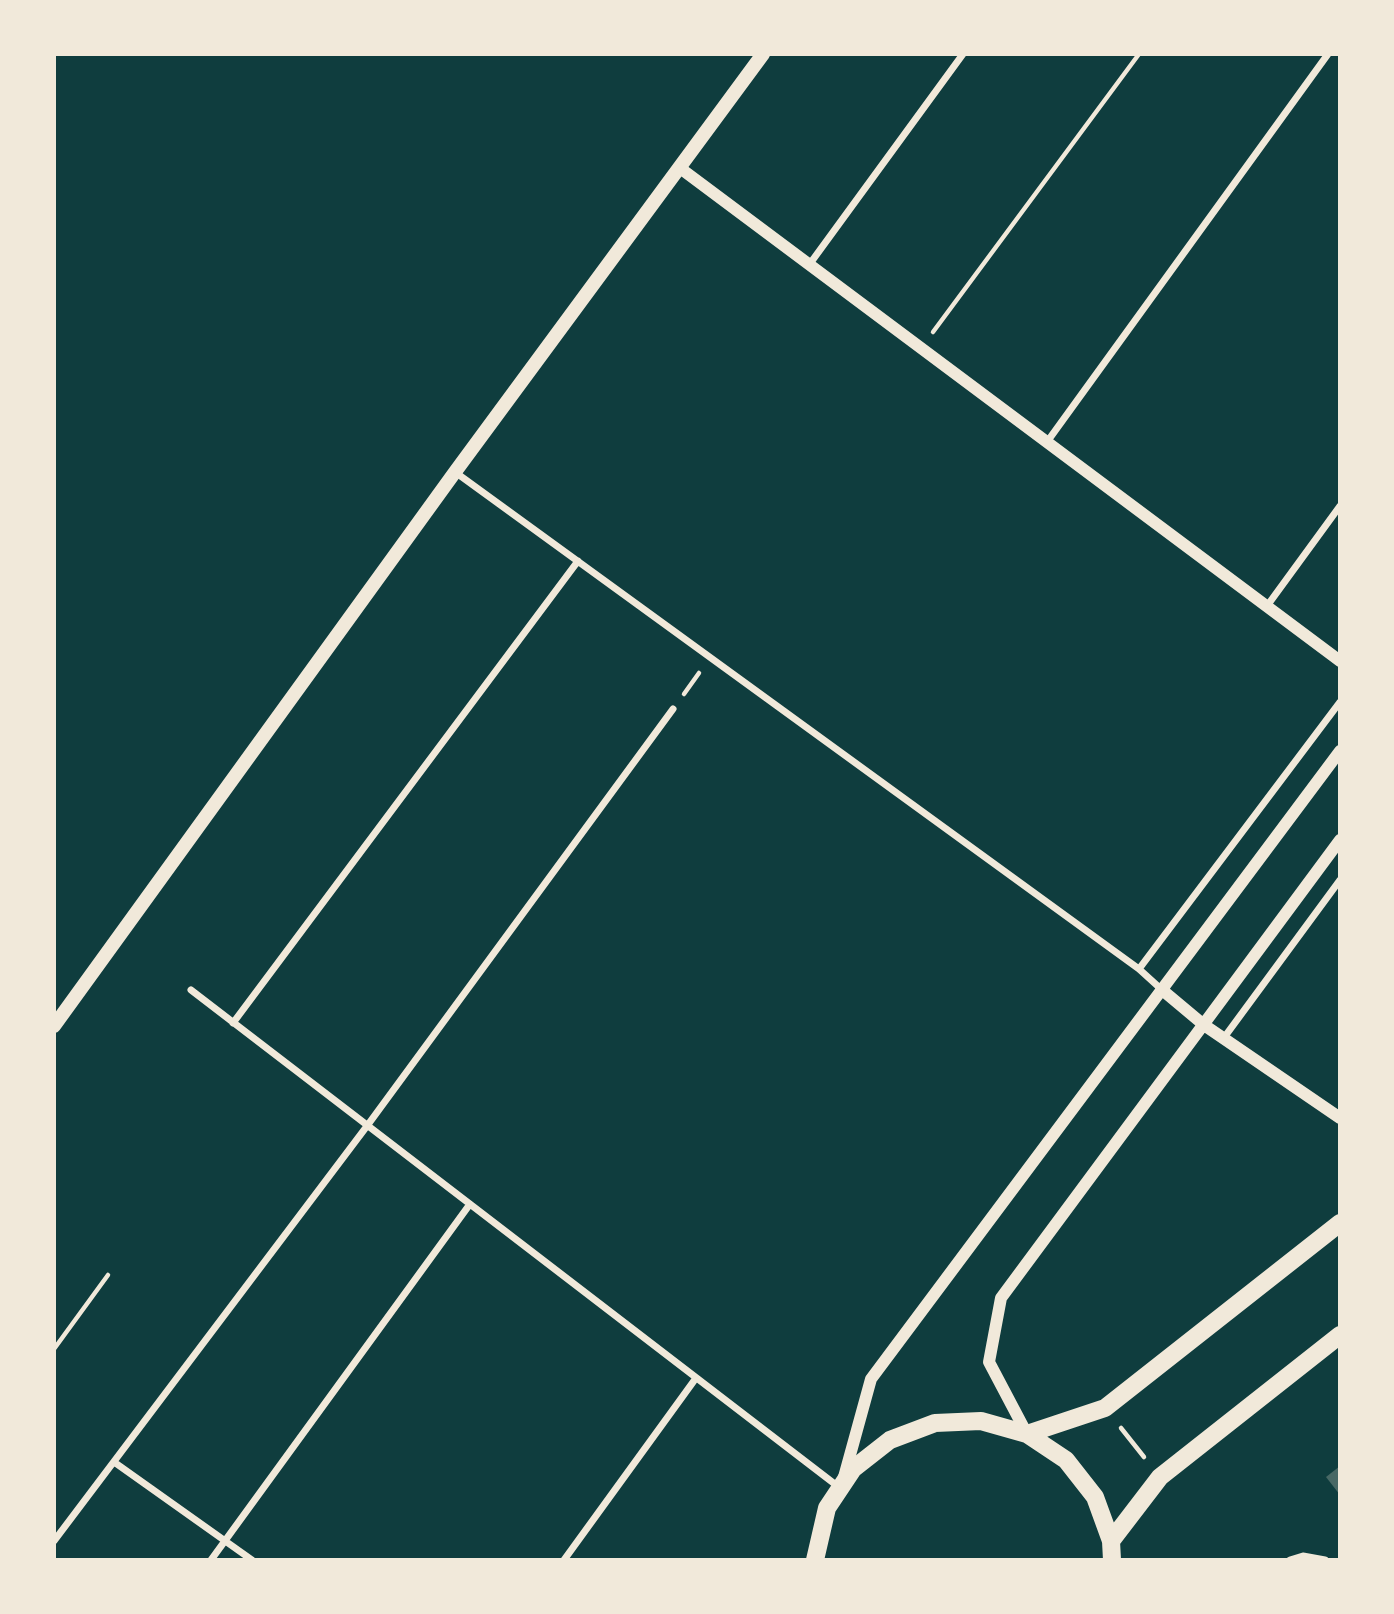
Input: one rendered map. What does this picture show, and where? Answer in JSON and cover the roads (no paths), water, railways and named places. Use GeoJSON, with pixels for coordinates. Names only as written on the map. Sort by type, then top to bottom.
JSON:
{"type":"FeatureCollection","features":[{"type":"Feature","properties":{"kind":"main road"},"geometry":{"type":"LineString","coordinates":[[54,1026],[455,472],[763,54]]}},
{"type":"Feature","properties":{"kind":"main road"},"geometry":{"type":"LineString","coordinates":[[1027,1434],[1105,1408],[1340,1223]]}},
{"type":"Feature","properties":{"kind":"main road"},"geometry":{"type":"LineString","coordinates":[[1111,1541],[1160,1477],[1340,1335]]}},
{"type":"Feature","properties":{"kind":"main road"},"geometry":{"type":"LineString","coordinates":[[815,1560],[827,1508],[853,1469],[890,1440],[934,1423],[981,1421],[1027,1434],[1066,1460],[1095,1497],[1111,1541],[1112,1560]]}},
{"type":"Feature","properties":{"kind":"street"},"geometry":{"type":"LineString","coordinates":[[809,265],[962,54]]}},
{"type":"Feature","properties":{"kind":"street"},"geometry":{"type":"LineString","coordinates":[[1047,442],[1328,54]]}},
{"type":"Feature","properties":{"kind":"street"},"geometry":{"type":"LineString","coordinates":[[680,168],[1340,661]]}},
{"type":"Feature","properties":{"kind":"street"},"geometry":{"type":"LineString","coordinates":[[455,472],[1139,969],[1203,1025],[1340,1118]]}},
{"type":"Feature","properties":{"kind":"street"},"geometry":{"type":"LineString","coordinates":[[1267,606],[1340,506]]}},
{"type":"Feature","properties":{"kind":"street"},"geometry":{"type":"LineString","coordinates":[[233,1023],[578,561]]}},
{"type":"Feature","properties":{"kind":"street"},"geometry":{"type":"LineString","coordinates":[[1139,969],[1340,702]]}},
{"type":"Feature","properties":{"kind":"street"},"geometry":{"type":"LineString","coordinates":[[54,1541],[368,1126],[673,709]]}},
{"type":"Feature","properties":{"kind":"street"},"geometry":{"type":"LineString","coordinates":[[191,990],[841,1488],[871,1379],[1340,751]]}},
{"type":"Feature","properties":{"kind":"street"},"geometry":{"type":"LineString","coordinates":[[1027,1434],[989,1362],[1001,1298],[1340,840]]}},
{"type":"Feature","properties":{"kind":"street"},"geometry":{"type":"LineString","coordinates":[[1223,1039],[1340,880]]}},
{"type":"Feature","properties":{"kind":"street"},"geometry":{"type":"LineString","coordinates":[[211,1560],[470,1204]]}},
{"type":"Feature","properties":{"kind":"street"},"geometry":{"type":"LineString","coordinates":[[564,1560],[696,1378]]}},
{"type":"Feature","properties":{"kind":"street"},"geometry":{"type":"LineString","coordinates":[[114,1462],[252,1560]]}},
{"type":"Feature","properties":{"kind":"street"},"geometry":{"type":"LineString","coordinates":[[1290,1560],[1303,1556],[1325,1560]]}}]}
